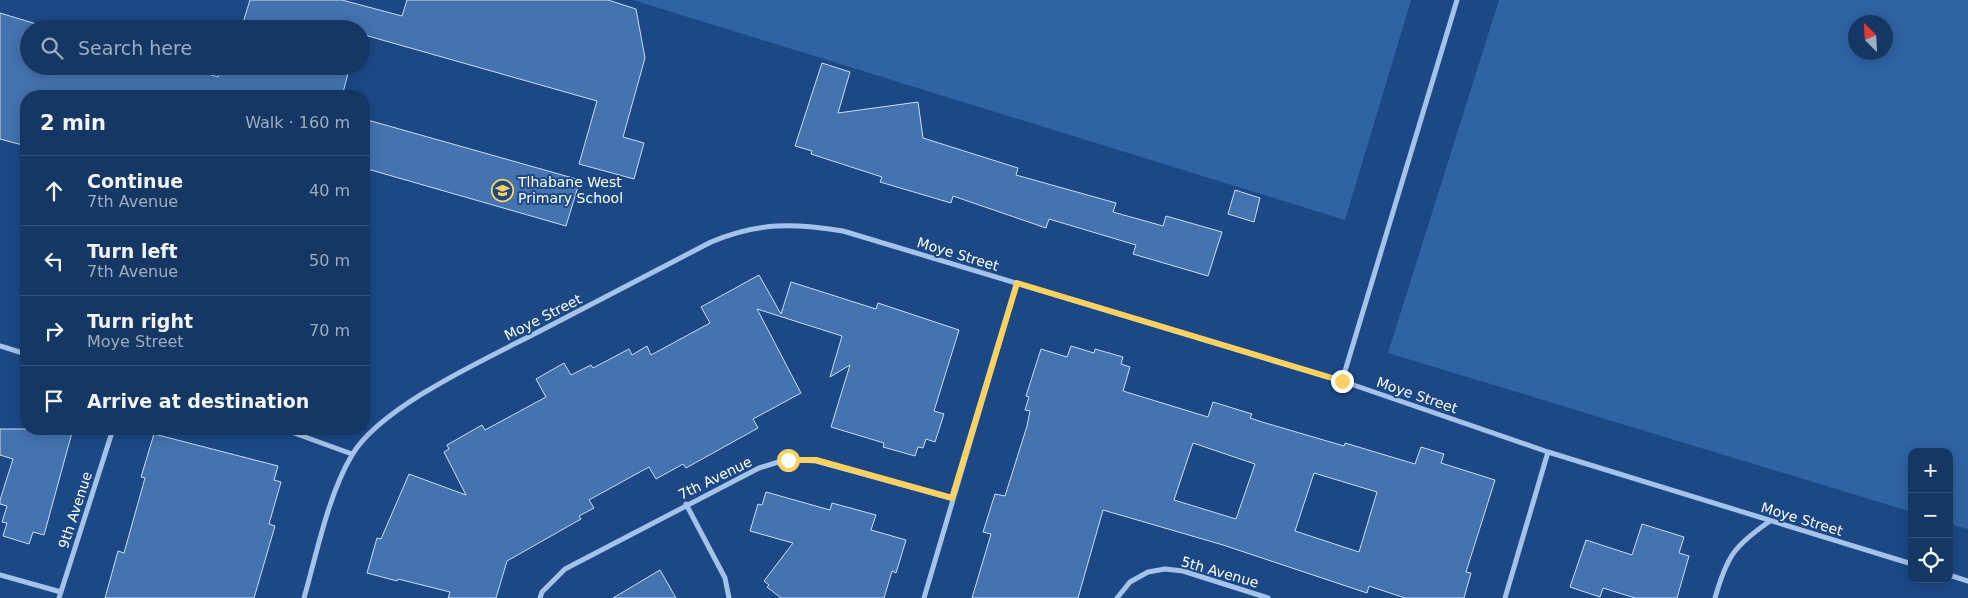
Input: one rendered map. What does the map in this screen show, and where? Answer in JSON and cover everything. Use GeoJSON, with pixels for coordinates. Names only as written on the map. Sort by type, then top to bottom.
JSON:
{"type":"FeatureCollection","features":[{"type":"Feature","properties":{"kind":"street"},"geometry":{"type":"LineString","coordinates":[[1342,381],[1457,0]]}},
{"type":"Feature","properties":{"kind":"street","name":"Moye Street"},"geometry":{"type":"LineString","coordinates":[[370,432],[391,414],[474,364],[711,242],[737,231],[772,225],[807,225],[843,231],[1342,381],[1548,452],[1908,563]]}},
{"type":"Feature","properties":{"kind":"street"},"geometry":{"type":"LineString","coordinates":[[924,598],[1017,283]]}},
{"type":"Feature","properties":{"kind":"street"},"geometry":{"type":"LineString","coordinates":[[0,346],[20,352]]}},
{"type":"Feature","properties":{"kind":"street","name":"9th Avenue"},"geometry":{"type":"LineString","coordinates":[[60,595],[111,435]]}},
{"type":"Feature","properties":{"kind":"street"},"geometry":{"type":"LineString","coordinates":[[300,435],[352,454]]}},
{"type":"Feature","properties":{"kind":"street","name":"Moye Street"},"geometry":{"type":"LineString","coordinates":[[304,598],[331,507],[352,454],[368,435]]}},
{"type":"Feature","properties":{"kind":"street"},"geometry":{"type":"LineString","coordinates":[[1506,598],[1548,452]]}},
{"type":"Feature","properties":{"kind":"street","name":"7th Avenue"},"geometry":{"type":"LineString","coordinates":[[540,598],[542,592],[565,569],[686,504],[760,468],[788,460],[816,460],[952,498]]}},
{"type":"Feature","properties":{"kind":"street"},"geometry":{"type":"LineString","coordinates":[[686,504],[725,578],[729,598]]}},
{"type":"Feature","properties":{"kind":"street"},"geometry":{"type":"LineString","coordinates":[[1715,598],[1724,568],[1742,540],[1770,520]]}},
{"type":"Feature","properties":{"kind":"street","name":"5th Avenue"},"geometry":{"type":"LineString","coordinates":[[1117,598],[1130,582],[1148,572],[1166,569],[1183,571],[1268,598]]}},
{"type":"Feature","properties":{"kind":"street"},"geometry":{"type":"LineString","coordinates":[[0,575],[60,595]]}},
{"type":"Feature","properties":{"kind":"street"},"geometry":{"type":"LineString","coordinates":[[1953,576],[1968,581]]}},
{"type":"Feature","properties":{"kind":"shaded area"},"geometry":{"type":"Polygon","coordinates":[[[633,0],[1411,0],[1345,220],[633,0]]]}},
{"type":"Feature","properties":{"kind":"shaded area"},"geometry":{"type":"Polygon","coordinates":[[[1499,0],[1968,0],[1968,529],[1953,525],[1953,448],[1908,448],[1908,511],[1388,353],[1499,0]]]}},
{"type":"Feature","properties":{"kind":"building"},"geometry":{"type":"Polygon","coordinates":[[[250,0],[342,0],[402,16],[407,0],[608,0],[636,9],[645,58],[623,137],[644,143],[634,179],[579,164],[597,101],[370,37],[370,20],[244,20],[250,0]]]}},
{"type":"Feature","properties":{"kind":"building"},"geometry":{"type":"Polygon","coordinates":[[[0,13],[23,20],[20,20],[20,75],[211,75],[218,77],[219,75],[348,75],[344,90],[20,90],[20,144],[0,139],[0,13]]]}},
{"type":"Feature","properties":{"kind":"building"},"geometry":{"type":"Polygon","coordinates":[[[822,63],[850,72],[838,113],[918,102],[923,138],[1018,168],[1016,175],[1116,203],[1113,212],[1163,226],[1166,216],[1222,232],[1208,276],[1133,254],[1136,245],[1049,219],[1046,228],[953,196],[951,203],[880,182],[882,177],[811,154],[812,151],[795,146],[822,63]]]}},
{"type":"Feature","properties":{"kind":"building"},"geometry":{"type":"Polygon","coordinates":[[[370,121],[580,180],[566,226],[370,170],[370,121]]]}},
{"type":"Feature","properties":{"kind":"building"},"geometry":{"type":"Polygon","coordinates":[[[1235,190],[1260,198],[1254,222],[1228,214],[1235,190]]]}},
{"type":"Feature","properties":{"kind":"building"},"geometry":{"type":"Polygon","coordinates":[[[759,275],[781,314],[791,282],[876,309],[878,303],[959,330],[934,411],[944,414],[935,442],[926,439],[923,448],[918,447],[915,456],[883,447],[884,443],[831,427],[850,365],[830,377],[842,336],[757,309],[801,393],[753,419],[758,428],[686,468],[683,464],[656,479],[649,467],[589,500],[594,508],[579,516],[581,519],[507,561],[496,598],[448,598],[450,592],[367,573],[377,538],[381,539],[409,474],[466,495],[444,452],[449,449],[447,445],[482,425],[485,430],[546,397],[536,379],[564,363],[571,375],[591,365],[593,368],[629,349],[632,355],[647,346],[651,355],[710,323],[701,307],[759,275]]]}},
{"type":"Feature","properties":{"kind":"building"},"geometry":{"type":"Polygon","coordinates":[[[1071,346],[1094,353],[1095,349],[1123,357],[1121,364],[1130,367],[1123,391],[1208,417],[1213,402],[1252,414],[1250,418],[1262,422],[1344,446],[1345,443],[1415,464],[1421,447],[1444,454],[1441,463],[1495,480],[1466,572],[1471,573],[1464,598],[1405,598],[1369,586],[1367,593],[1223,545],[1103,510],[1078,598],[972,598],[991,534],[983,532],[995,494],[1005,496],[1027,426],[1030,411],[1025,410],[1029,397],[1026,396],[1041,349],[1067,357],[1071,346]],[[1193,443],[1174,500],[1236,519],[1255,464],[1193,443]],[[1314,473],[1295,531],[1359,552],[1377,492],[1314,473]]]}},
{"type":"Feature","properties":{"kind":"building"},"geometry":{"type":"Polygon","coordinates":[[[0,429],[20,429],[20,435],[71,435],[44,535],[33,532],[29,544],[3,536],[7,523],[2,522],[7,506],[0,504],[0,500],[13,459],[0,455],[0,429]]]}},
{"type":"Feature","properties":{"kind":"building"},"geometry":{"type":"Polygon","coordinates":[[[154,435],[278,466],[274,480],[281,482],[269,524],[275,526],[254,598],[105,598],[118,551],[124,553],[145,478],[141,477],[154,435]]]}},
{"type":"Feature","properties":{"kind":"building"},"geometry":{"type":"Polygon","coordinates":[[[766,492],[830,510],[832,503],[876,515],[871,530],[906,540],[896,573],[892,571],[884,598],[781,598],[767,587],[769,585],[764,581],[793,543],[750,531],[758,504],[762,505],[766,492]]]}},
{"type":"Feature","properties":{"kind":"building"},"geometry":{"type":"Polygon","coordinates":[[[1642,524],[1684,537],[1679,553],[1689,556],[1677,598],[1635,598],[1603,588],[1600,597],[1570,587],[1586,540],[1632,555],[1642,524]]]}},
{"type":"Feature","properties":{"kind":"building"},"geometry":{"type":"Polygon","coordinates":[[[660,570],[676,598],[613,598],[660,570]]]}},
{"type":"Feature","properties":{"kind":"place","name":"Tlhabane West Primary School"},"geometry":{"type":"Point","coordinates":[502,190]}},
{"type":"Feature","properties":{"kind":"route"},"geometry":{"type":"LineString","coordinates":[[788,460],[816,460],[952,498],[1017,283],[1342,381]]}}]}
